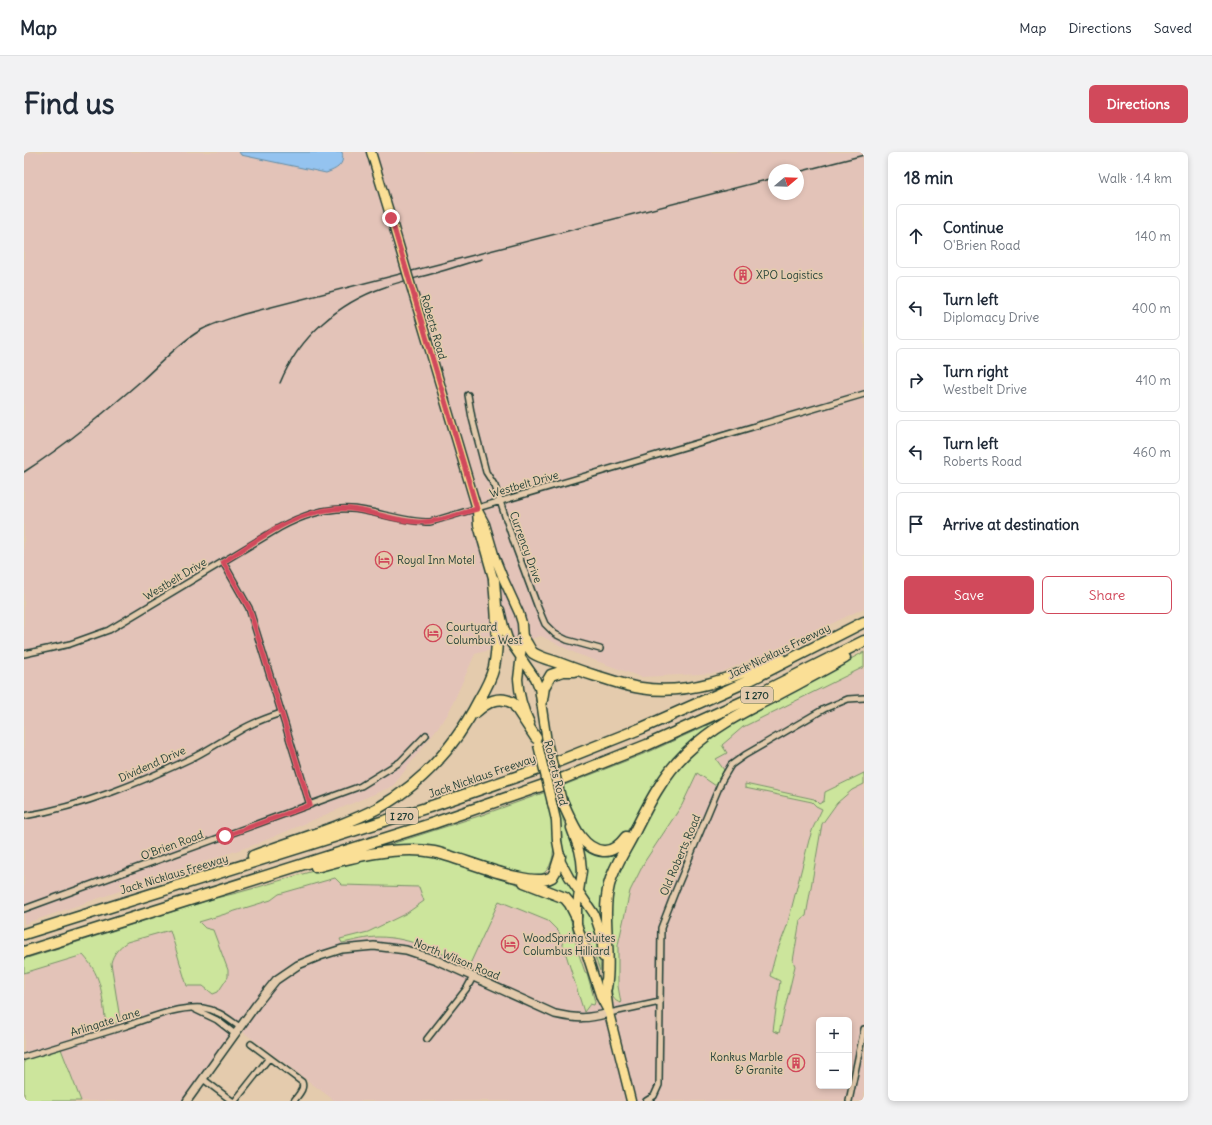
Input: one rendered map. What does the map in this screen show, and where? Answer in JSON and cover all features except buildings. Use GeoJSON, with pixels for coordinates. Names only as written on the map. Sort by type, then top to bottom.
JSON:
{"type":"FeatureCollection","features":[{"type":"Feature","properties":{"kind":"highway"},"geometry":{"type":"LineString","coordinates":[[158,892],[270,849],[334,827],[379,807],[397,797],[430,770],[443,756],[472,715],[494,667],[498,623],[494,580]]}},
{"type":"Feature","properties":{"kind":"highway","name":"Jack Nicklaus Freeway"},"geometry":{"type":"LineString","coordinates":[[24,934],[429,807],[559,762],[642,728],[746,682],[864,622]]}},
{"type":"Feature","properties":{"kind":"highway"},"geometry":{"type":"LineString","coordinates":[[523,638],[527,642],[532,652],[579,671],[640,688],[669,689],[690,688],[714,682],[742,673],[839,635]]}},
{"type":"Feature","properties":{"kind":"highway","name":"I 270"},"geometry":{"type":"LineString","coordinates":[[24,952],[434,823],[564,778],[647,745],[751,698],[864,641]]}},
{"type":"Feature","properties":{"kind":"highway"},"geometry":{"type":"LineString","coordinates":[[606,988],[609,972],[606,918],[611,877],[637,825],[666,777],[685,754],[700,740],[732,717],[803,681],[864,647]]}},
{"type":"Feature","properties":{"kind":"highway"},"geometry":{"type":"LineString","coordinates":[[542,700],[544,687],[551,675],[563,671],[579,671]]}},
{"type":"Feature","properties":{"kind":"highway"},"geometry":{"type":"LineString","coordinates":[[472,715],[489,702],[496,700],[508,700],[513,703],[537,742]]}},
{"type":"Feature","properties":{"kind":"highway"},"geometry":{"type":"LineString","coordinates":[[557,802],[589,846],[597,850],[607,851],[616,848],[637,825]]}},
{"type":"Feature","properties":{"kind":"highway"},"geometry":{"type":"LineString","coordinates":[[211,893],[245,887],[326,864],[357,857],[411,850],[435,852],[508,875],[535,881],[547,880],[554,875],[560,856]]}},
{"type":"Feature","properties":{"kind":"highway"},"geometry":{"type":"LineString","coordinates":[[508,875],[565,898],[576,916]]}},
{"type":"Feature","properties":{"kind":"main road","name":"Roberts Road"},"geometry":{"type":"LineString","coordinates":[[371,152],[477,509],[485,524],[501,573],[522,623],[523,638],[518,679],[519,695],[537,742],[557,802],[580,855],[582,871],[576,916],[580,934],[601,998],[609,1013]]}},
{"type":"Feature","properties":{"kind":"main road","name":"Roberts Road"},"geometry":{"type":"LineString","coordinates":[[477,509],[478,525],[494,580],[506,633],[510,643],[535,678],[539,688],[557,802],[556,820],[560,856],[566,872],[592,909],[600,930],[609,1013],[631,1101]]}},
{"type":"Feature","properties":{"kind":"main road","name":"North Wilson Road"},"geometry":{"type":"LineString","coordinates":[[187,1101],[270,987],[284,974],[308,961],[342,949],[374,946],[406,950],[422,955],[555,1014],[574,1018],[591,1018],[609,1013]]}},
{"type":"Feature","properties":{"kind":"street","name":"Westbelt Drive"},"geometry":{"type":"LineString","coordinates":[[24,654],[70,644],[109,630],[293,520],[316,512],[335,509],[356,509],[417,522],[430,522],[864,394]]}},
{"type":"Feature","properties":{"kind":"street","name":"Currency Drive"},"geometry":{"type":"LineString","coordinates":[[468,395],[472,418],[486,472],[495,486],[526,578],[545,624],[555,634],[567,640],[600,649]]}},
{"type":"Feature","properties":{"kind":"street"},"geometry":{"type":"LineString","coordinates":[[223,562],[249,608],[310,805]]}},
{"type":"Feature","properties":{"kind":"street","name":"Old Roberts Road"},"geometry":{"type":"LineString","coordinates":[[646,1101],[654,1096],[658,1085],[662,928],[672,898],[719,787],[732,765],[745,755],[824,709],[848,699],[864,698]]}},
{"type":"Feature","properties":{"kind":"street","name":"Dividend Drive"},"geometry":{"type":"LineString","coordinates":[[24,816],[47,812],[93,799],[133,785],[198,755],[250,725],[281,713]]}},
{"type":"Feature","properties":{"kind":"street","name":"O'Brien Road"},"geometry":{"type":"LineString","coordinates":[[24,909],[361,786],[400,762],[426,735]]}},
{"type":"Feature","properties":{"kind":"street"},"geometry":{"type":"LineString","coordinates":[[428,1039],[467,988],[473,977]]}},
{"type":"Feature","properties":{"kind":"street","name":"North Wilson Road"},"geometry":{"type":"LineString","coordinates":[[609,1013],[660,1002]]}},
{"type":"Feature","properties":{"kind":"street"},"geometry":{"type":"LineString","coordinates":[[192,1008],[217,1020],[235,1034]]}},
{"type":"Feature","properties":{"kind":"street","name":"Arlingate Lane"},"geometry":{"type":"LineString","coordinates":[[24,1057],[158,1016],[192,1008],[210,1009],[220,1013],[240,1027]]}},
{"type":"Feature","properties":{"kind":"street"},"geometry":{"type":"LineString","coordinates":[[849,1101],[864,1029]]}},
{"type":"Feature","properties":{"kind":"street"},"geometry":{"type":"LineString","coordinates":[[251,1044],[302,1082],[302,1089],[294,1101]]}},
{"type":"Feature","properties":{"kind":"street"},"geometry":{"type":"LineString","coordinates":[[203,1079],[233,1101],[269,1058]]}},
{"type":"Feature","properties":{"kind":"shaded area"},"geometry":{"type":"Polygon","coordinates":[[[24,152],[864,152],[864,608],[796,641],[719,673],[641,677],[577,654],[541,636],[475,654],[448,714],[393,786],[259,843],[24,924],[24,152]]]}},
{"type":"Feature","properties":{"kind":"shaded area"},"geometry":{"type":"Polygon","coordinates":[[[864,667],[864,773],[825,792],[824,801],[819,804],[814,799],[745,784],[745,788],[812,802],[816,806],[823,809],[813,828],[809,840],[787,926],[775,957],[770,976],[780,981],[773,1031],[793,961],[800,920],[806,916],[822,824],[837,803],[852,790],[864,784],[864,1101],[335,1101],[239,1029],[187,1101],[81,1101],[61,1049],[24,1060],[24,973],[83,955],[91,964],[99,981],[106,1025],[108,1026],[118,1023],[111,963],[113,956],[127,942],[170,930],[187,986],[203,986],[218,992],[228,977],[228,970],[205,928],[199,922],[271,900],[279,894],[335,878],[342,885],[419,887],[424,901],[407,913],[368,932],[341,939],[342,943],[377,937],[399,938],[428,947],[499,900],[548,921],[559,932],[584,1012],[590,1004],[621,1003],[618,986],[618,945],[630,891],[645,861],[682,805],[697,772],[716,759],[721,745],[743,727],[864,667]]]}},
{"type":"Feature","properties":{"kind":"green space"},"geometry":{"type":"Polygon","coordinates":[[[864,652],[864,667],[743,727],[722,745],[727,753],[716,759],[724,770],[716,786],[697,773],[682,805],[645,861],[630,891],[618,945],[618,986],[621,1003],[616,1001],[612,995],[611,987],[609,910],[614,880],[658,796],[675,771],[688,756],[716,732],[776,698],[864,652]]]}},
{"type":"Feature","properties":{"kind":"green space"},"geometry":{"type":"Polygon","coordinates":[[[723,718],[724,720],[649,798],[621,840],[608,848],[589,842],[567,806],[562,786],[651,751],[723,718]]]}},
{"type":"Feature","properties":{"kind":"green space"},"geometry":{"type":"Polygon","coordinates":[[[864,773],[864,784],[852,790],[837,803],[822,824],[806,916],[800,920],[793,961],[795,966],[779,1033],[773,1031],[780,981],[770,976],[775,957],[787,926],[809,840],[822,809],[812,802],[745,788],[745,784],[814,799],[819,804],[824,801],[825,792],[864,773]]]}},
{"type":"Feature","properties":{"kind":"green space"},"geometry":{"type":"Polygon","coordinates":[[[546,792],[554,837],[554,850],[552,861],[547,870],[540,875],[527,875],[507,870],[466,856],[440,850],[373,850],[482,815],[546,792]]]}},
{"type":"Feature","properties":{"kind":"green space"},"geometry":{"type":"Polygon","coordinates":[[[558,800],[564,822],[577,857],[576,880],[565,862],[561,824],[556,802],[558,800]]]}},
{"type":"Feature","properties":{"kind":"green space"},"geometry":{"type":"Polygon","coordinates":[[[582,844],[587,848],[622,848],[603,926],[597,909],[583,889],[585,863],[582,844]]]}},
{"type":"Feature","properties":{"kind":"green space"},"geometry":{"type":"Polygon","coordinates":[[[414,853],[453,861],[561,900],[571,914],[570,916],[578,952],[585,972],[587,973],[595,1002],[594,1005],[590,1004],[584,1012],[559,932],[548,921],[499,901],[469,966],[436,951],[402,940],[374,937],[342,943],[340,939],[368,932],[407,913],[424,901],[419,887],[342,885],[335,878],[279,894],[271,900],[199,922],[205,928],[213,930],[228,970],[228,977],[218,992],[213,994],[203,986],[187,986],[170,930],[127,942],[119,948],[115,954],[111,963],[120,1019],[118,1022],[108,1026],[106,1025],[98,979],[90,963],[83,955],[24,973],[24,959],[216,898],[342,864],[370,858],[414,853]]]}},
{"type":"Feature","properties":{"kind":"green space"},"geometry":{"type":"Polygon","coordinates":[[[561,870],[575,891],[573,903],[546,886],[555,882],[561,870]]]}},
{"type":"Feature","properties":{"kind":"green space"},"geometry":{"type":"Polygon","coordinates":[[[582,901],[592,920],[596,933],[600,971],[592,948],[585,939],[581,924],[580,906],[582,901]]]}},
{"type":"Feature","properties":{"kind":"green space"},"geometry":{"type":"Polygon","coordinates":[[[61,1049],[81,1101],[24,1101],[24,1060],[61,1049]]]}},
{"type":"Feature","properties":{"kind":"water"},"geometry":{"type":"Polygon","coordinates":[[[239,152],[342,152],[343,156],[339,166],[326,173],[241,155],[239,152]]]}},
{"type":"Feature","properties":{"kind":"railway"},"geometry":{"type":"LineString","coordinates":[[804,170],[864,155]]}},
{"type":"Feature","properties":{"kind":"railway"},"geometry":{"type":"LineString","coordinates":[[24,472],[70,440],[142,380],[185,341],[201,330],[216,323],[244,314],[768,180]]}},
{"type":"Feature","properties":{"kind":"railway"},"geometry":{"type":"LineString","coordinates":[[280,383],[288,366],[309,337],[336,312],[351,302],[391,285],[482,259]]}},
{"type":"Feature","properties":{"kind":"place","name":"XPO Logistics"},"geometry":{"type":"Point","coordinates":[743,275]}},
{"type":"Feature","properties":{"kind":"place","name":"Royal Inn Motel"},"geometry":{"type":"Point","coordinates":[384,560]}},
{"type":"Feature","properties":{"kind":"place","name":"Courtyard Columbus West"},"geometry":{"type":"Point","coordinates":[433,633]}},
{"type":"Feature","properties":{"kind":"place","name":"WoodSpring Suites Columbus Hilliard"},"geometry":{"type":"Point","coordinates":[510,944]}},
{"type":"Feature","properties":{"kind":"place","name":"Konkus Marble & Granite"},"geometry":{"type":"Point","coordinates":[796,1063]}},
{"type":"Feature","properties":{"kind":"route"},"geometry":{"type":"LineString","coordinates":[[225,836],[310,805],[249,608],[223,562],[293,520],[316,512],[335,509],[356,509],[417,522],[430,522],[477,509],[391,218]]}}]}
